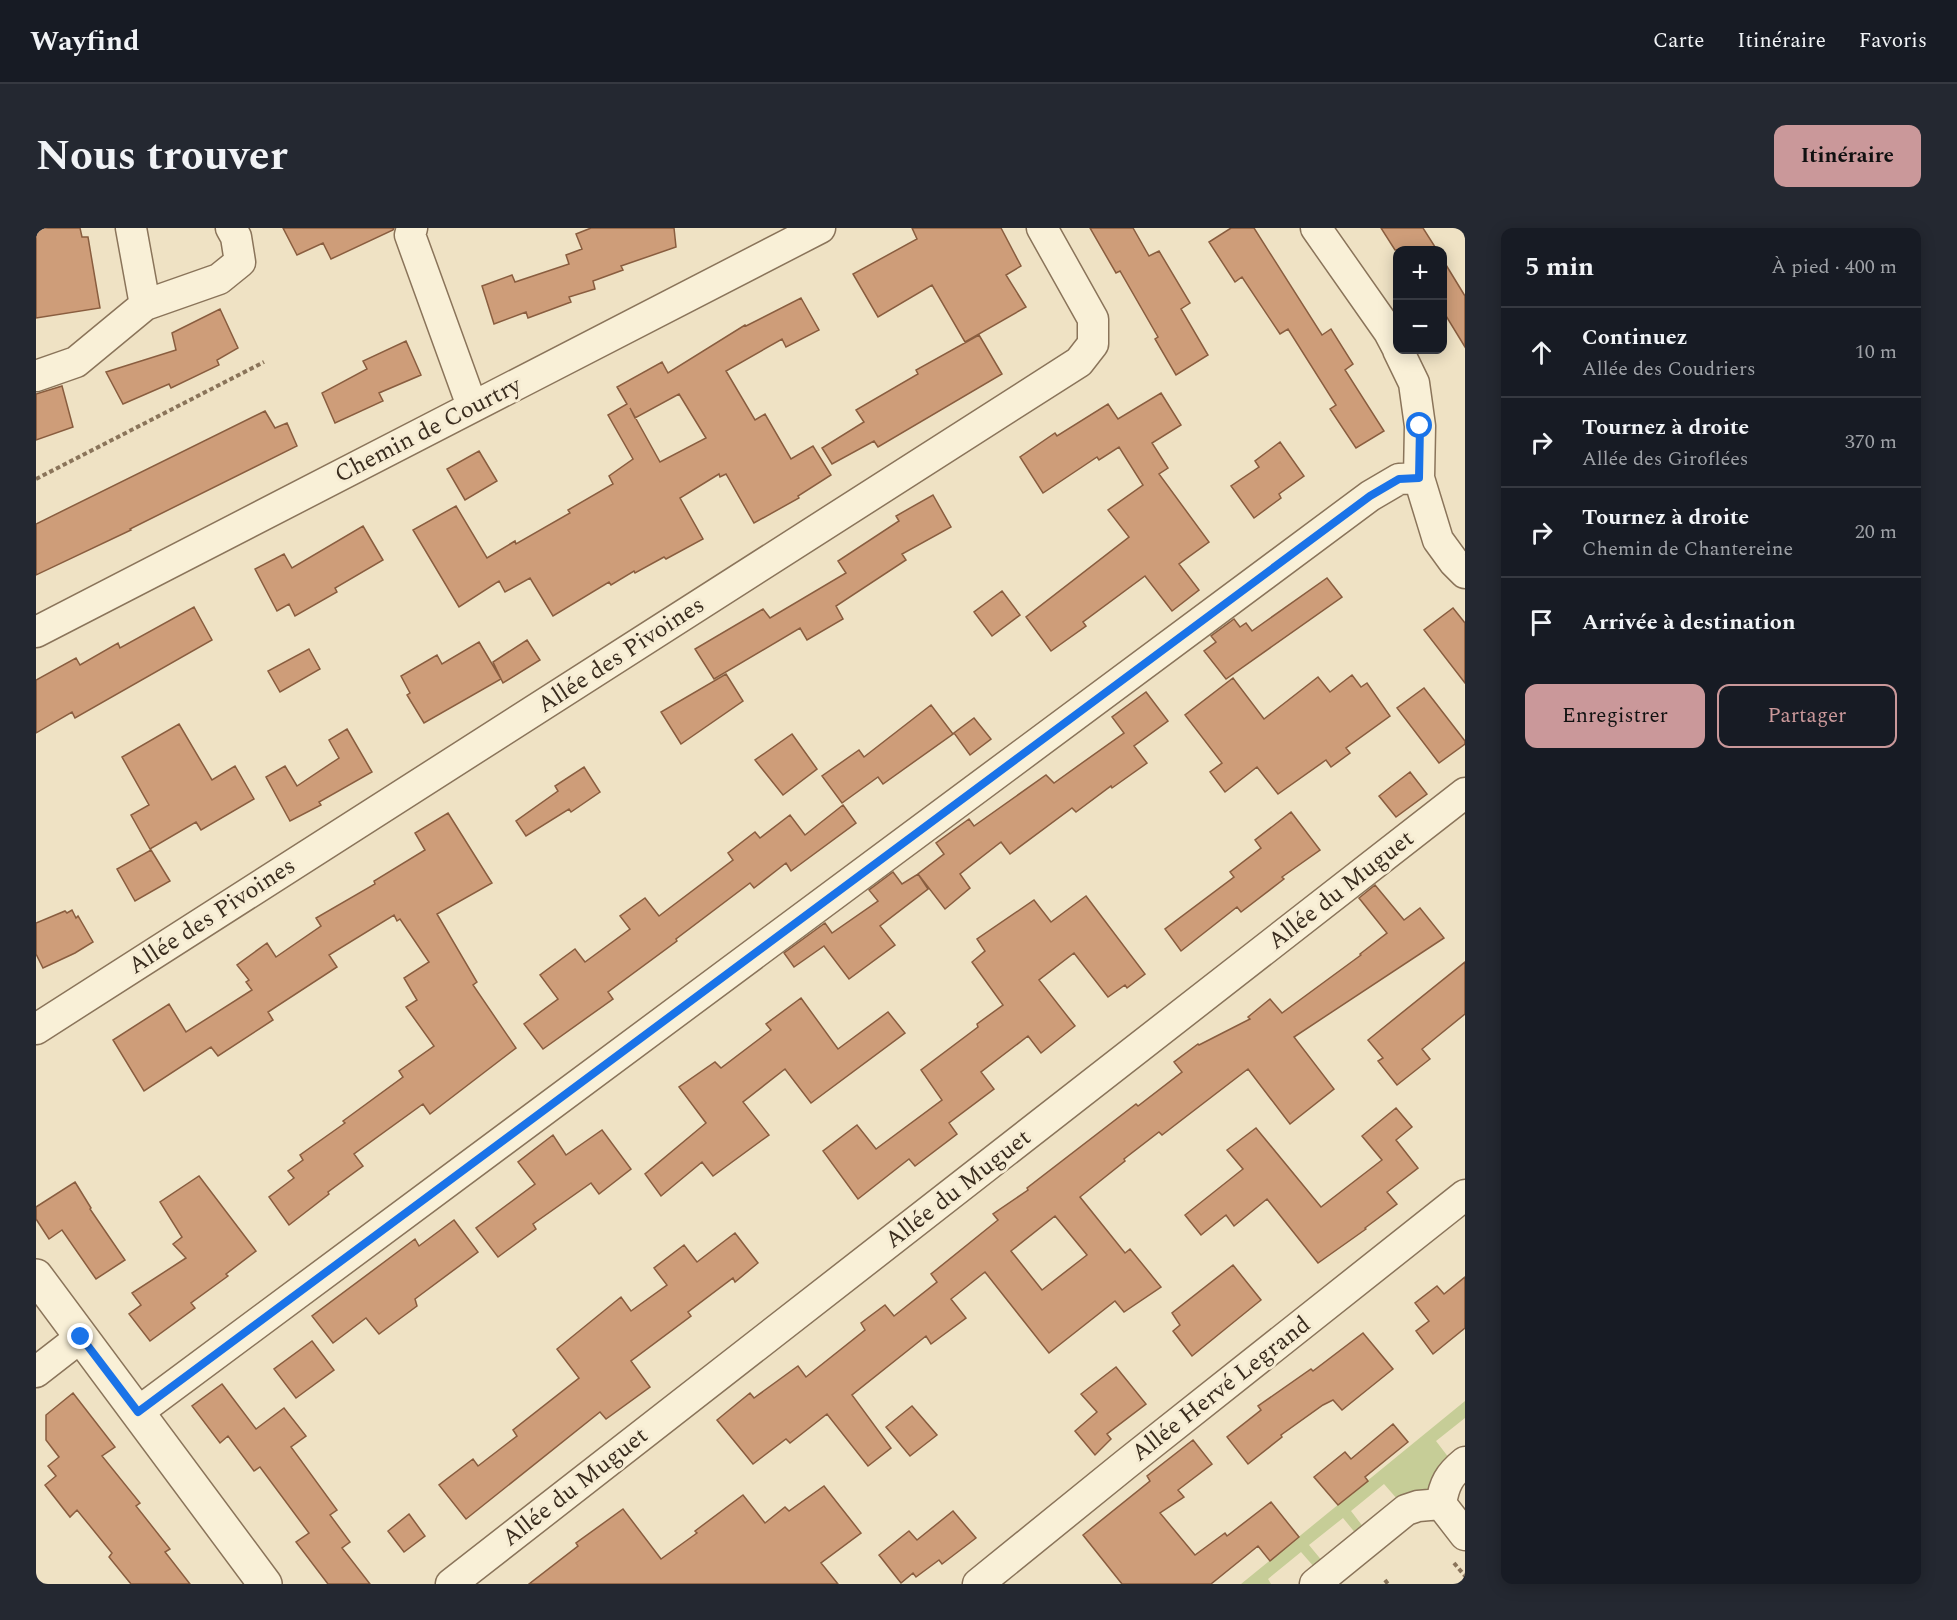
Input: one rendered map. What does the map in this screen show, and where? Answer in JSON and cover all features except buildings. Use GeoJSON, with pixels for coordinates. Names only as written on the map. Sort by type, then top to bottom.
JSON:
{"type":"FeatureCollection","features":[{"type":"Feature","properties":{"kind":"street"},"geometry":{"type":"LineString","coordinates":[[131,228],[146,305]]}},
{"type":"Feature","properties":{"kind":"street"},"geometry":{"type":"LineString","coordinates":[[36,376],[76,362],[146,305],[219,279],[240,262],[236,237],[231,228]]}},
{"type":"Feature","properties":{"kind":"street"},"geometry":{"type":"LineString","coordinates":[[412,228],[411,235],[472,406]]}},
{"type":"Feature","properties":{"kind":"street","name":"Chemin de Courtry"},"geometry":{"type":"LineString","coordinates":[[36,632],[820,228]]}},
{"type":"Feature","properties":{"kind":"street","name":"Allée des Pivoines"},"geometry":{"type":"LineString","coordinates":[[36,1029],[1079,362],[1093,344],[1093,319],[1042,228]]}},
{"type":"Feature","properties":{"kind":"street"},"geometry":{"type":"LineString","coordinates":[[1316,228],[1393,340]]}},
{"type":"Feature","properties":{"kind":"street"},"geometry":{"type":"LineString","coordinates":[[1400,354],[1414,383],[1420,426],[1419,478],[1438,540],[1465,573]]}},
{"type":"Feature","properties":{"kind":"street"},"geometry":{"type":"LineString","coordinates":[[138,1412],[1370,496],[1399,479],[1419,478]]}},
{"type":"Feature","properties":{"kind":"street","name":"Allée du Muguet"},"geometry":{"type":"LineString","coordinates":[[451,1584],[1465,793]]}},
{"type":"Feature","properties":{"kind":"street","name":"Allée Hervé Legrand"},"geometry":{"type":"LineString","coordinates":[[978,1584],[1465,1195]]}},
{"type":"Feature","properties":{"kind":"street"},"geometry":{"type":"LineString","coordinates":[[36,1276],[265,1584]]}},
{"type":"Feature","properties":{"kind":"street"},"geometry":{"type":"LineString","coordinates":[[36,1372],[81,1337]]}},
{"type":"Feature","properties":{"kind":"street"},"geometry":{"type":"LineString","coordinates":[[1465,1462],[1448,1479],[1443,1488],[1440,1504],[1465,1535]]}},
{"type":"Feature","properties":{"kind":"street"},"geometry":{"type":"LineString","coordinates":[[1315,1584],[1406,1510],[1418,1506],[1440,1504]]}},
{"type":"Feature","properties":{"kind":"path"},"geometry":{"type":"LineString","coordinates":[[36,479],[264,362]]}},
{"type":"Feature","properties":{"kind":"green space"},"geometry":{"type":"Polygon","coordinates":[[[1465,1401],[1465,1418],[1436,1441],[1449,1458],[1430,1490],[1398,1500],[1384,1484],[1351,1511],[1364,1528],[1357,1535],[1343,1518],[1309,1545],[1323,1562],[1315,1568],[1301,1552],[1268,1579],[1271,1584],[1241,1584],[1465,1401]]]}},
{"type":"Feature","properties":{"kind":"route"},"geometry":{"type":"LineString","coordinates":[[81,1337],[138,1412],[1370,496],[1399,479],[1419,478],[1420,426]]}}]}
